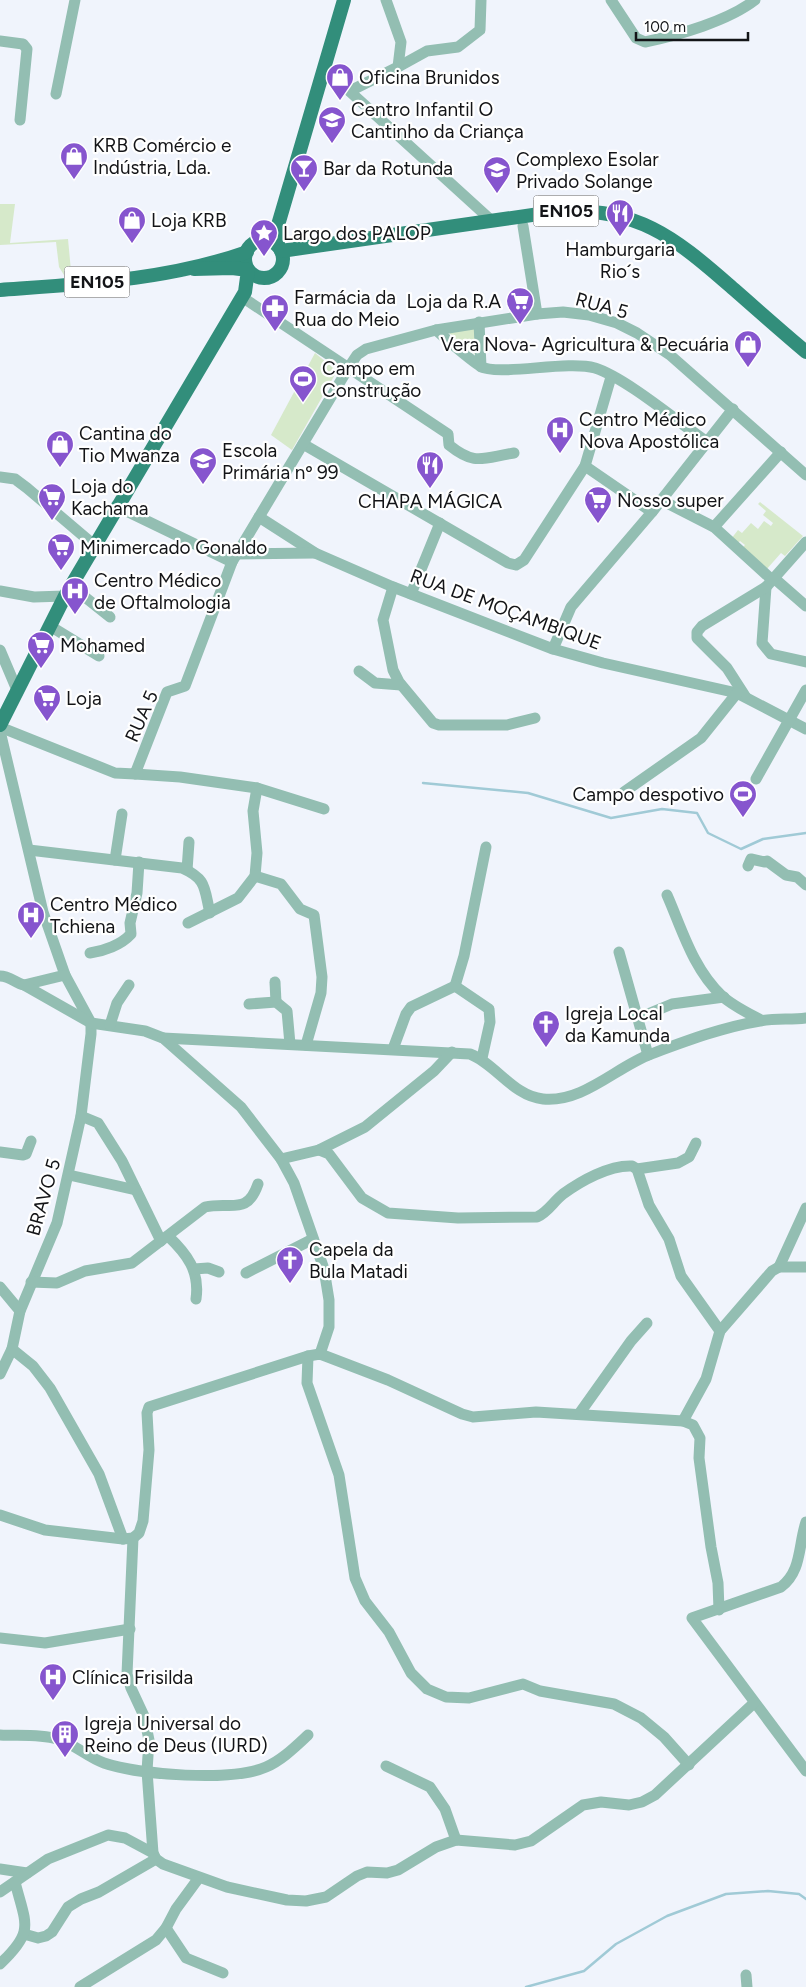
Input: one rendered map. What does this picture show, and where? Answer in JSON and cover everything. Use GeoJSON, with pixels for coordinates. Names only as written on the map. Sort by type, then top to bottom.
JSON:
{"type":"FeatureCollection","features":[{"type":"Feature","properties":{"kind":"main road"},"geometry":{"type":"LineString","coordinates":[[244,294],[279,271],[281,252],[278,224],[344,0]]}},
{"type":"Feature","properties":{"kind":"main road","name":"EN105"},"geometry":{"type":"LineString","coordinates":[[281,252],[577,210],[612,214],[648,226],[687,248],[806,352]]}},
{"type":"Feature","properties":{"kind":"main road","name":"EN105"},"geometry":{"type":"LineString","coordinates":[[281,252],[523,226],[561,220],[596,220],[624,226],[653,238],[682,256],[806,364]]}},
{"type":"Feature","properties":{"kind":"main road"},"geometry":{"type":"LineString","coordinates":[[260,240],[278,224]]}},
{"type":"Feature","properties":{"kind":"main road","name":"EN105"},"geometry":{"type":"LineString","coordinates":[[194,269],[247,252],[250,247],[260,240],[272,241],[281,252]]}},
{"type":"Feature","properties":{"kind":"main road"},"geometry":{"type":"LineString","coordinates":[[0,728],[17,690],[94,544],[244,294],[248,270],[247,252]]}},
{"type":"Feature","properties":{"kind":"main road"},"geometry":{"type":"LineString","coordinates":[[232,268],[241,278],[244,294]]}},
{"type":"Feature","properties":{"kind":"main road","name":"EN105"},"geometry":{"type":"LineString","coordinates":[[0,290],[76,284],[194,269],[232,268],[248,270],[257,276],[270,276]]}},
{"type":"Feature","properties":{"kind":"street"},"geometry":{"type":"LineString","coordinates":[[56,94],[75,0]]}},
{"type":"Feature","properties":{"kind":"street"},"geometry":{"type":"LineString","coordinates":[[386,0],[402,42],[398,67]]}},
{"type":"Feature","properties":{"kind":"street"},"geometry":{"type":"LineString","coordinates":[[350,91],[426,51],[458,47],[480,30],[481,0]]}},
{"type":"Feature","properties":{"kind":"street"},"geometry":{"type":"LineString","coordinates":[[612,1],[636,38],[646,42],[744,9],[755,0]]}},
{"type":"Feature","properties":{"kind":"street"},"geometry":{"type":"LineString","coordinates":[[0,41],[22,44],[27,49],[20,120]]}},
{"type":"Feature","properties":{"kind":"street"},"geometry":{"type":"LineString","coordinates":[[324,68],[492,221]]}},
{"type":"Feature","properties":{"kind":"street"},"geometry":{"type":"LineString","coordinates":[[523,226],[537,314]]}},
{"type":"Feature","properties":{"kind":"street"},"geometry":{"type":"LineString","coordinates":[[244,294],[448,434],[449,444],[463,457],[476,460],[514,453]]}},
{"type":"Feature","properties":{"kind":"street","name":"RUA 5"},"geometry":{"type":"LineString","coordinates":[[135,774],[167,692],[185,686],[234,558],[349,367],[357,355],[366,349],[436,330],[537,314],[572,313],[617,323],[670,355],[806,474]]}},
{"type":"Feature","properties":{"kind":"street"},"geometry":{"type":"LineString","coordinates":[[479,322],[481,367]]}},
{"type":"Feature","properties":{"kind":"street"},"geometry":{"type":"LineString","coordinates":[[436,330],[481,367],[499,370],[564,365],[594,368],[611,377],[707,442]]}},
{"type":"Feature","properties":{"kind":"street"},"geometry":{"type":"LineString","coordinates":[[303,444],[508,563],[516,565],[524,560],[585,466],[611,377]]}},
{"type":"Feature","properties":{"kind":"street"},"geometry":{"type":"LineString","coordinates":[[553,649],[571,607],[652,512],[733,409]]}},
{"type":"Feature","properties":{"kind":"street"},"geometry":{"type":"LineString","coordinates":[[714,527],[781,452]]}},
{"type":"Feature","properties":{"kind":"street"},"geometry":{"type":"LineString","coordinates":[[585,466],[652,512]]}},
{"type":"Feature","properties":{"kind":"street"},"geometry":{"type":"LineString","coordinates":[[0,477],[15,479],[94,544]]}},
{"type":"Feature","properties":{"kind":"street"},"geometry":{"type":"LineString","coordinates":[[661,500],[714,527],[769,577],[775,579],[806,606]]}},
{"type":"Feature","properties":{"kind":"street"},"geometry":{"type":"LineString","coordinates":[[116,506],[234,558],[315,553]]}},
{"type":"Feature","properties":{"kind":"street","name":"RUA DE MOÇAMBIQUE"},"geometry":{"type":"LineString","coordinates":[[258,517],[315,553],[393,587],[553,649],[603,663],[741,695],[806,729]]}},
{"type":"Feature","properties":{"kind":"street"},"geometry":{"type":"LineString","coordinates":[[411,594],[440,523]]}},
{"type":"Feature","properties":{"kind":"street"},"geometry":{"type":"LineString","coordinates":[[624,792],[701,738],[741,695],[727,668],[696,635],[702,626],[766,587],[806,542]]}},
{"type":"Feature","properties":{"kind":"street"},"geometry":{"type":"LineString","coordinates":[[393,587],[383,620],[393,670],[401,685],[427,717],[440,725],[507,725],[535,718]]}},
{"type":"Feature","properties":{"kind":"street"},"geometry":{"type":"LineString","coordinates":[[766,587],[762,642],[771,654],[806,662]]}},
{"type":"Feature","properties":{"kind":"street"},"geometry":{"type":"LineString","coordinates":[[0,591],[34,597],[68,591],[110,617]]}},
{"type":"Feature","properties":{"kind":"street"},"geometry":{"type":"LineString","coordinates":[[50,626],[99,656]]}},
{"type":"Feature","properties":{"kind":"street"},"geometry":{"type":"LineString","coordinates":[[0,650],[17,690]]}},
{"type":"Feature","properties":{"kind":"street"},"geometry":{"type":"LineString","coordinates":[[359,670],[376,683],[401,685]]}},
{"type":"Feature","properties":{"kind":"street"},"geometry":{"type":"LineString","coordinates":[[756,779],[806,690]]}},
{"type":"Feature","properties":{"kind":"street"},"geometry":{"type":"LineString","coordinates":[[0,728],[115,773],[180,777],[257,788],[324,809]]}},
{"type":"Feature","properties":{"kind":"street"},"geometry":{"type":"LineString","coordinates":[[0,728],[43,912],[65,975],[91,1023]]}},
{"type":"Feature","properties":{"kind":"street"},"geometry":{"type":"LineString","coordinates":[[188,923],[238,898],[255,876],[257,853],[253,811],[257,788]]}},
{"type":"Feature","properties":{"kind":"street"},"geometry":{"type":"LineString","coordinates":[[115,860],[122,814]]}},
{"type":"Feature","properties":{"kind":"street"},"geometry":{"type":"LineString","coordinates":[[186,870],[189,842]]}},
{"type":"Feature","properties":{"kind":"street"},"geometry":{"type":"LineString","coordinates":[[393,1049],[406,1014],[411,1007],[455,986],[464,956],[486,847]]}},
{"type":"Feature","properties":{"kind":"street"},"geometry":{"type":"LineString","coordinates":[[29,850],[140,862],[186,870],[198,875],[204,887],[210,913]]}},
{"type":"Feature","properties":{"kind":"street"},"geometry":{"type":"LineString","coordinates":[[748,866],[751,859],[767,861],[786,875],[797,877],[806,885]]}},
{"type":"Feature","properties":{"kind":"street"},"geometry":{"type":"LineString","coordinates":[[90,954],[126,940],[131,934],[130,923],[138,893],[140,862]]}},
{"type":"Feature","properties":{"kind":"street"},"geometry":{"type":"LineString","coordinates":[[255,876],[281,884],[300,909],[314,915],[322,977],[321,993],[306,1045]]}},
{"type":"Feature","properties":{"kind":"street"},"geometry":{"type":"LineString","coordinates":[[667,894],[701,971],[724,998],[761,1020]]}},
{"type":"Feature","properties":{"kind":"street"},"geometry":{"type":"LineString","coordinates":[[619,952],[648,1055]]}},
{"type":"Feature","properties":{"kind":"street"},"geometry":{"type":"LineString","coordinates":[[24,985],[65,975]]}},
{"type":"Feature","properties":{"kind":"street"},"geometry":{"type":"LineString","coordinates":[[0,976],[24,985],[91,1023],[146,1031],[163,1038],[242,1107],[282,1159],[304,1207],[324,1269],[329,1300],[329,1327],[320,1354]]}},
{"type":"Feature","properties":{"kind":"street"},"geometry":{"type":"LineString","coordinates":[[276,982],[276,1002]]}},
{"type":"Feature","properties":{"kind":"street"},"geometry":{"type":"LineString","coordinates":[[110,1025],[117,1003],[129,985]]}},
{"type":"Feature","properties":{"kind":"street"},"geometry":{"type":"LineString","coordinates":[[455,986],[489,1009],[490,1022],[482,1058]]}},
{"type":"Feature","properties":{"kind":"street"},"geometry":{"type":"LineString","coordinates":[[638,1018],[672,1004],[724,998]]}},
{"type":"Feature","properties":{"kind":"street"},"geometry":{"type":"LineString","coordinates":[[249,1004],[276,1002],[287,1011],[290,1044]]}},
{"type":"Feature","properties":{"kind":"street"},"geometry":{"type":"LineString","coordinates":[[163,1038],[470,1054],[482,1058],[501,1077],[525,1092],[542,1099],[563,1098],[585,1090],[648,1055],[701,1037],[761,1020],[806,1018]]}},
{"type":"Feature","properties":{"kind":"street","name":"BRAVO 5"},"geometry":{"type":"LineString","coordinates":[[0,1374],[12,1349],[20,1312],[57,1223],[81,1116],[91,1023]]}},
{"type":"Feature","properties":{"kind":"street"},"geometry":{"type":"LineString","coordinates":[[282,1159],[319,1150],[365,1127],[434,1071],[452,1052]]}},
{"type":"Feature","properties":{"kind":"street"},"geometry":{"type":"LineString","coordinates":[[81,1116],[98,1123],[122,1161],[136,1190],[164,1238],[185,1255],[194,1269],[198,1284],[196,1298]]}},
{"type":"Feature","properties":{"kind":"street"},"geometry":{"type":"LineString","coordinates":[[0,1152],[26,1154],[32,1141]]}},
{"type":"Feature","properties":{"kind":"street"},"geometry":{"type":"LineString","coordinates":[[319,1150],[329,1154],[362,1198],[388,1213],[458,1218],[537,1217],[546,1213],[563,1194],[598,1174],[626,1165],[637,1169],[678,1163],[690,1157],[696,1143]]}},
{"type":"Feature","properties":{"kind":"street"},"geometry":{"type":"LineString","coordinates":[[637,1169],[650,1205],[669,1239],[681,1276],[720,1331]]}},
{"type":"Feature","properties":{"kind":"street"},"geometry":{"type":"LineString","coordinates":[[69,1175],[136,1190]]}},
{"type":"Feature","properties":{"kind":"street"},"geometry":{"type":"LineString","coordinates":[[32,1282],[57,1283],[85,1271],[124,1266],[142,1257],[205,1207],[219,1204],[244,1205],[254,1196],[258,1184]]}},
{"type":"Feature","properties":{"kind":"street"},"geometry":{"type":"LineString","coordinates":[[683,1420],[706,1379],[720,1331],[745,1299],[779,1267],[806,1208]]}},
{"type":"Feature","properties":{"kind":"street"},"geometry":{"type":"LineString","coordinates":[[246,1273],[313,1238]]}},
{"type":"Feature","properties":{"kind":"street"},"geometry":{"type":"LineString","coordinates":[[779,1267],[806,1267]]}},
{"type":"Feature","properties":{"kind":"street"},"geometry":{"type":"LineString","coordinates":[[194,1269],[208,1268],[219,1272]]}},
{"type":"Feature","properties":{"kind":"street"},"geometry":{"type":"LineString","coordinates":[[0,1287],[20,1312]]}},
{"type":"Feature","properties":{"kind":"street"},"geometry":{"type":"LineString","coordinates":[[580,1414],[631,1340],[647,1323]]}},
{"type":"Feature","properties":{"kind":"street"},"geometry":{"type":"LineString","coordinates":[[12,1349],[33,1366],[50,1388],[99,1474],[128,1538],[130,1629],[128,1681],[144,1716],[150,1750],[147,1771],[154,1856]]}},
{"type":"Feature","properties":{"kind":"street"},"geometry":{"type":"LineString","coordinates":[[0,1515],[44,1530],[128,1538],[139,1533],[143,1521],[146,1498],[149,1408],[308,1356],[320,1354],[388,1380],[468,1416],[536,1412],[683,1420],[693,1425],[700,1438],[700,1458],[711,1547],[718,1583],[719,1610]]}},
{"type":"Feature","properties":{"kind":"street"},"geometry":{"type":"LineString","coordinates":[[308,1356],[307,1383],[339,1475],[355,1578],[365,1600],[389,1632],[411,1673],[426,1689],[446,1697],[468,1698],[523,1684],[540,1691],[614,1704],[641,1718],[664,1737],[689,1765]]}},
{"type":"Feature","properties":{"kind":"street"},"geometry":{"type":"LineString","coordinates":[[806,1522],[796,1568],[790,1580],[781,1587],[692,1618],[806,1771]]}},
{"type":"Feature","properties":{"kind":"street"},"geometry":{"type":"LineString","coordinates":[[0,1638],[45,1643],[130,1629]]}},
{"type":"Feature","properties":{"kind":"street"},"geometry":{"type":"LineString","coordinates":[[0,1892],[27,1873],[60,1854],[108,1835],[125,1838],[154,1856],[198,1878],[279,1898],[306,1901],[326,1897],[357,1876],[367,1872],[387,1873],[398,1870],[436,1846],[456,1840],[515,1844],[531,1841],[583,1805],[601,1802],[629,1805],[642,1802],[655,1795],[689,1765],[754,1703]]}},
{"type":"Feature","properties":{"kind":"street"},"geometry":{"type":"LineString","coordinates":[[0,1735],[54,1738],[79,1748],[104,1763],[147,1771],[237,1774],[265,1767],[287,1754],[308,1735]]}},
{"type":"Feature","properties":{"kind":"street"},"geometry":{"type":"LineString","coordinates":[[386,1766],[430,1787],[445,1809],[456,1840]]}},
{"type":"Feature","properties":{"kind":"street"},"geometry":{"type":"LineString","coordinates":[[24,1934],[38,1938],[46,1936],[52,1932],[68,1907],[81,1899],[99,1892],[154,1856]]}},
{"type":"Feature","properties":{"kind":"street"},"geometry":{"type":"LineString","coordinates":[[0,1869],[27,1873]]}},
{"type":"Feature","properties":{"kind":"street"},"geometry":{"type":"LineString","coordinates":[[80,1987],[148,1946],[166,1928],[176,1909],[198,1878]]}},
{"type":"Feature","properties":{"kind":"street"},"geometry":{"type":"LineString","coordinates":[[0,1964],[19,1946],[24,1934],[25,1920],[15,1882]]}},
{"type":"Feature","properties":{"kind":"street"},"geometry":{"type":"LineString","coordinates":[[166,1928],[186,1958],[223,1973]]}},
{"type":"Feature","properties":{"kind":"street"},"geometry":{"type":"LineString","coordinates":[[746,1975],[747,1987]]}},
{"type":"Feature","properties":{"kind":"green space"},"geometry":{"type":"Polygon","coordinates":[[[0,204],[15,204],[10,243],[68,239],[71,271],[64,275],[59,267],[56,242],[0,245],[0,204]]]}},
{"type":"Feature","properties":{"kind":"green space"},"geometry":{"type":"Polygon","coordinates":[[[475,327],[479,358],[449,333],[475,327]]]}},
{"type":"Feature","properties":{"kind":"green space","name":"Campo em Construção"},"geometry":{"type":"Polygon","coordinates":[[[315,353],[337,371],[292,450],[271,435],[315,353]]]}},
{"type":"Feature","properties":{"kind":"green space"},"geometry":{"type":"Polygon","coordinates":[[[760,502],[803,536],[785,556],[781,553],[766,570],[742,548],[745,545],[740,541],[737,544],[731,539],[738,530],[742,533],[751,523],[758,529],[764,521],[771,526],[773,523],[763,515],[766,511],[758,504],[760,502]]]}},
{"type":"Feature","properties":{"kind":"waterway"},"geometry":{"type":"LineString","coordinates":[[423,783],[528,793],[611,818],[662,809],[697,813],[708,833],[741,849],[763,839],[806,833]]}},
{"type":"Feature","properties":{"kind":"waterway"},"geometry":{"type":"LineString","coordinates":[[526,1987],[584,1971],[616,1944],[667,1916],[726,1894],[768,1891],[799,1894],[806,1899]]}},
{"type":"Feature","properties":{"kind":"place","name":"Oficina Brunidos"},"geometry":{"type":"Point","coordinates":[340,101]}},
{"type":"Feature","properties":{"kind":"place","name":"Centro Infantil O Cantinho da Criança"},"geometry":{"type":"Point","coordinates":[332,144]}},
{"type":"Feature","properties":{"kind":"place","name":"KRB Comércio e Indústria, Lda."},"geometry":{"type":"Point","coordinates":[74,180]}},
{"type":"Feature","properties":{"kind":"place","name":"Bar da Rotunda"},"geometry":{"type":"Point","coordinates":[304,192]}},
{"type":"Feature","properties":{"kind":"place","name":"Complexo Esolar Privado Solange"},"geometry":{"type":"Point","coordinates":[497,194]}},
{"type":"Feature","properties":{"kind":"place","name":"Hamburgaria Rio´s"},"geometry":{"type":"Point","coordinates":[620,237]}},
{"type":"Feature","properties":{"kind":"place","name":"Loja KRB"},"geometry":{"type":"Point","coordinates":[132,244]}},
{"type":"Feature","properties":{"kind":"place","name":"Largo dos PALOP"},"geometry":{"type":"Point","coordinates":[264,257]}},
{"type":"Feature","properties":{"kind":"place","name":"Loja da R.A"},"geometry":{"type":"Point","coordinates":[520,325]}},
{"type":"Feature","properties":{"kind":"place","name":"Farmácia da Rua do Meio"},"geometry":{"type":"Point","coordinates":[275,332]}},
{"type":"Feature","properties":{"kind":"place","name":"Vera Nova- Agricultura & Pecuária"},"geometry":{"type":"Point","coordinates":[748,368]}},
{"type":"Feature","properties":{"kind":"place","name":"Campo em Construção"},"geometry":{"type":"Point","coordinates":[303,403]}},
{"type":"Feature","properties":{"kind":"place","name":"Centro Médico Nova Apostólica"},"geometry":{"type":"Point","coordinates":[560,454]}},
{"type":"Feature","properties":{"kind":"place","name":"Cantina do Tio Mwanza"},"geometry":{"type":"Point","coordinates":[60,468]}},
{"type":"Feature","properties":{"kind":"place","name":"Escola Primária nº 99"},"geometry":{"type":"Point","coordinates":[203,485]}},
{"type":"Feature","properties":{"kind":"place","name":"CHAPA MÁGICA"},"geometry":{"type":"Point","coordinates":[430,489]}},
{"type":"Feature","properties":{"kind":"place","name":"Loja do Kachama"},"geometry":{"type":"Point","coordinates":[52,521]}},
{"type":"Feature","properties":{"kind":"place","name":"Nosso super"},"geometry":{"type":"Point","coordinates":[598,524]}},
{"type":"Feature","properties":{"kind":"place","name":"Minimercado Gonaldo"},"geometry":{"type":"Point","coordinates":[61,571]}},
{"type":"Feature","properties":{"kind":"place","name":"Centro Médico de Oftalmologia"},"geometry":{"type":"Point","coordinates":[75,615]}},
{"type":"Feature","properties":{"kind":"place","name":"Mohamed"},"geometry":{"type":"Point","coordinates":[41,669]}},
{"type":"Feature","properties":{"kind":"place","name":"Loja"},"geometry":{"type":"Point","coordinates":[47,722]}},
{"type":"Feature","properties":{"kind":"place","name":"Campo despotivo"},"geometry":{"type":"Point","coordinates":[743,818]}},
{"type":"Feature","properties":{"kind":"place","name":"Centro Médico Tchiena"},"geometry":{"type":"Point","coordinates":[31,939]}},
{"type":"Feature","properties":{"kind":"place","name":"Igreja Local da Kamunda"},"geometry":{"type":"Point","coordinates":[546,1048]}},
{"type":"Feature","properties":{"kind":"place","name":"Capela da Bula Matadi"},"geometry":{"type":"Point","coordinates":[290,1284]}},
{"type":"Feature","properties":{"kind":"place","name":"Clínica Frisilda"},"geometry":{"type":"Point","coordinates":[53,1701]}},
{"type":"Feature","properties":{"kind":"place","name":"Igreja Universal do Reino de Deus (IURD)"},"geometry":{"type":"Point","coordinates":[65,1758]}}]}
